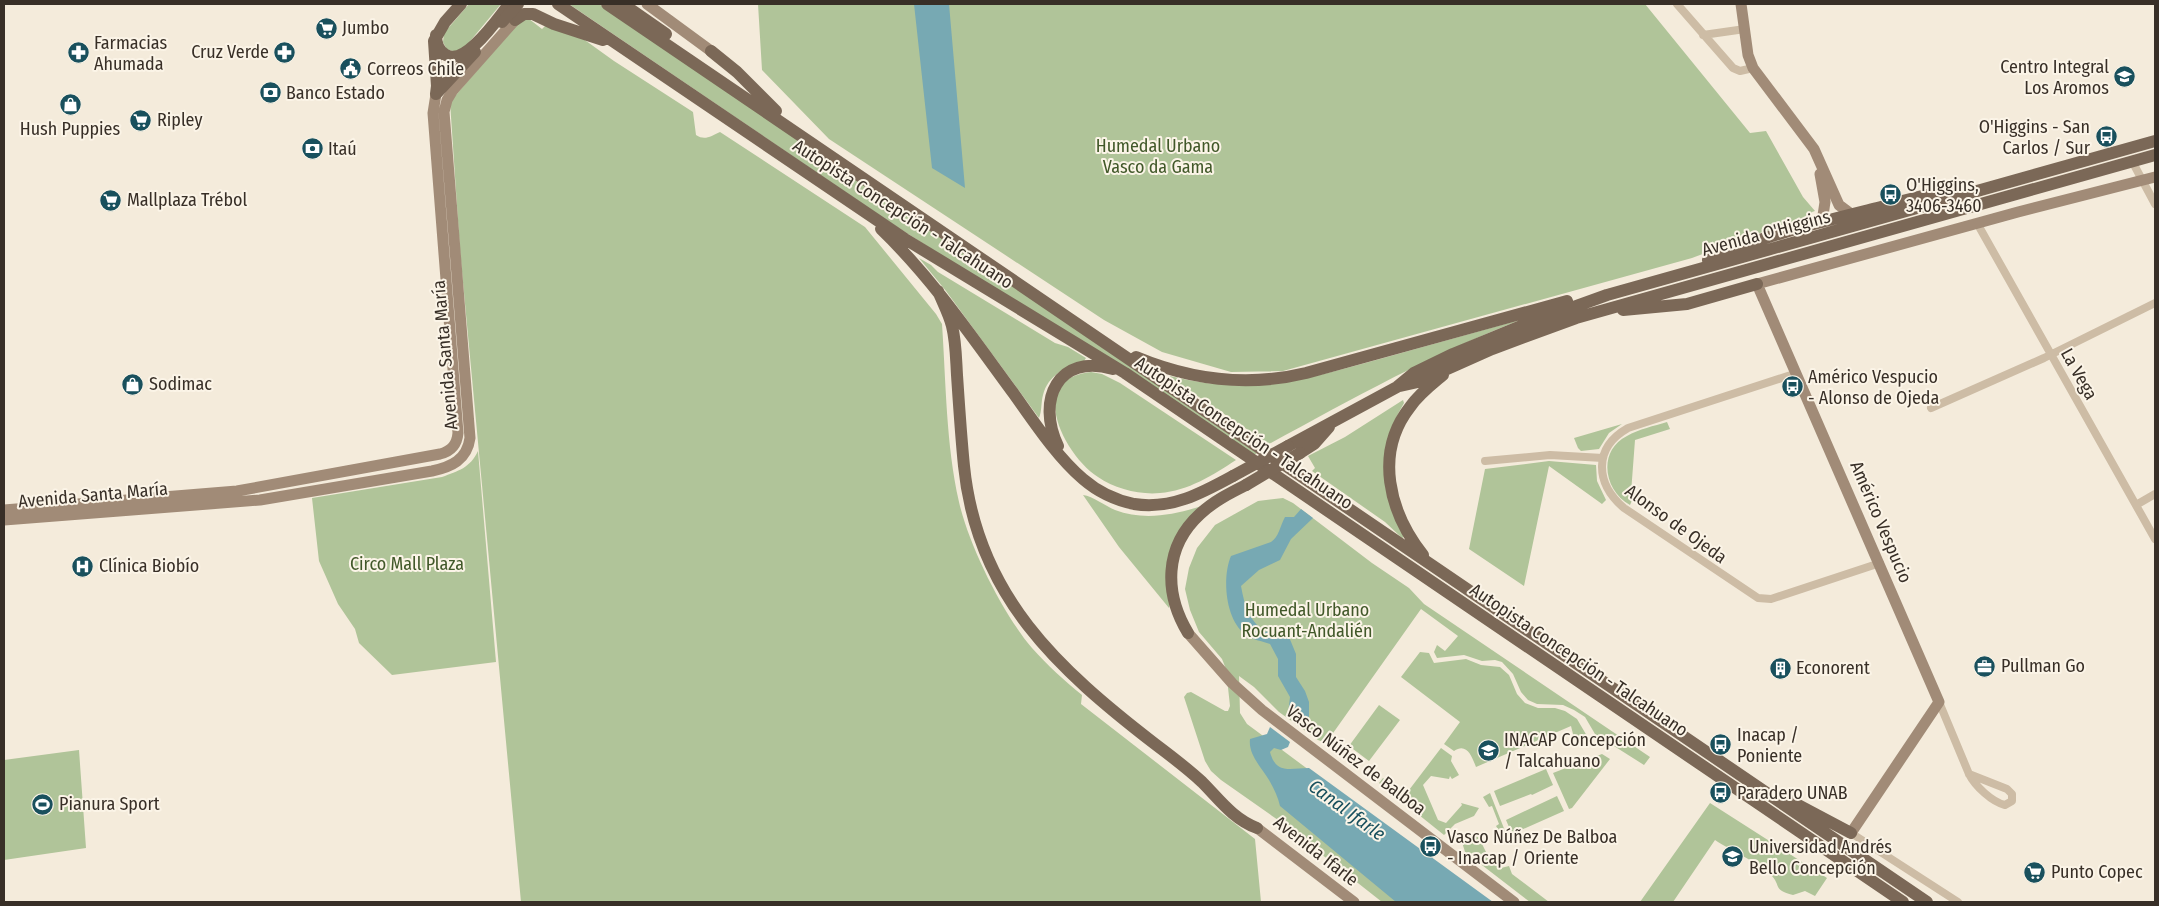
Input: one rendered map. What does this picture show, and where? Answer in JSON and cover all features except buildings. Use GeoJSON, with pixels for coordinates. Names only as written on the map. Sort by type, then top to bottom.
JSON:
{"type":"FeatureCollection","features":[{"type":"Feature","properties":{"kind":"main road"},"geometry":{"type":"LineString","coordinates":[[505,20],[512,4]]}},
{"type":"Feature","properties":{"kind":"main road"},"geometry":{"type":"LineString","coordinates":[[436,94],[518,4]]}},
{"type":"Feature","properties":{"kind":"main road","name":"Autopista Concepción - Talcahuano"},"geometry":{"type":"LineString","coordinates":[[558,4],[958,272],[1125,373],[1899,900]]}},
{"type":"Feature","properties":{"kind":"main road","name":"Autopista Concepción - Talcahuano"},"geometry":{"type":"LineString","coordinates":[[607,4],[1927,902]]}},
{"type":"Feature","properties":{"kind":"main road"},"geometry":{"type":"LineString","coordinates":[[623,4],[690,50],[745,97]]}},
{"type":"Feature","properties":{"kind":"main road"},"geometry":{"type":"LineString","coordinates":[[436,94],[434,46],[436,35],[458,5]]}},
{"type":"Feature","properties":{"kind":"main road"},"geometry":{"type":"LineString","coordinates":[[436,35],[440,50],[446,56],[456,58],[468,51],[505,20],[524,14],[537,15],[560,26],[600,38],[633,55]]}},
{"type":"Feature","properties":{"kind":"main road"},"geometry":{"type":"LineString","coordinates":[[712,51],[747,81],[795,131]]}},
{"type":"Feature","properties":{"kind":"main road","name":"Avenida O'Higgins"},"geometry":{"type":"LineString","coordinates":[[1068,463],[1081,478],[1102,492],[1125,501],[1143,505],[1161,505],[1188,499],[1397,387],[1414,373],[1462,350],[1607,295],[2155,142]]}},
{"type":"Feature","properties":{"kind":"main road","name":"Avenida O'Higgins"},"geometry":{"type":"LineString","coordinates":[[1397,387],[1418,382],[1523,337],[1598,312],[2155,155]]}},
{"type":"Feature","properties":{"kind":"main road"},"geometry":{"type":"LineString","coordinates":[[1679,275],[1731,250],[1822,222],[1934,194],[1957,190],[1988,189]]}},
{"type":"Feature","properties":{"kind":"main road"},"geometry":{"type":"LineString","coordinates":[[860,208],[903,251],[938,291],[1036,424],[1068,463]]}},
{"type":"Feature","properties":{"kind":"main road"},"geometry":{"type":"LineString","coordinates":[[1598,312],[1680,306],[1757,284]]}},
{"type":"Feature","properties":{"kind":"main road"},"geometry":{"type":"LineString","coordinates":[[938,291],[948,315],[954,337],[964,466],[971,506],[988,556],[1012,602],[1033,633],[1069,673],[1107,706],[1192,773],[1233,814],[1256,828]]}},
{"type":"Feature","properties":{"kind":"main road"},"geometry":{"type":"LineString","coordinates":[[1109,345],[1144,361],[1200,376],[1241,381],[1273,380],[1306,373],[1572,300],[1607,295]]}},
{"type":"Feature","properties":{"kind":"main road"},"geometry":{"type":"LineString","coordinates":[[1433,566],[1415,545],[1397,514],[1390,486],[1389,457],[1394,436],[1408,408],[1421,394],[1462,362]]}},
{"type":"Feature","properties":{"kind":"main road"},"geometry":{"type":"LineString","coordinates":[[1068,463],[1056,441],[1050,423],[1049,402],[1053,390],[1066,375],[1082,368],[1103,367],[1125,373]]}},
{"type":"Feature","properties":{"kind":"main road"},"geometry":{"type":"LineString","coordinates":[[1188,633],[1175,608],[1171,590],[1171,572],[1176,548],[1187,528],[1201,513],[1213,504],[1300,453],[1320,438],[1332,422]]}},
{"type":"Feature","properties":{"kind":"main road"},"geometry":{"type":"LineString","coordinates":[[1758,787],[1808,809],[1851,833]]}},
{"type":"Feature","properties":{"kind":"street"},"geometry":{"type":"LineString","coordinates":[[647,4],[712,51]]}},
{"type":"Feature","properties":{"kind":"street"},"geometry":{"type":"LineString","coordinates":[[1677,4],[1735,70],[1740,72],[1753,68]]}},
{"type":"Feature","properties":{"kind":"street"},"geometry":{"type":"LineString","coordinates":[[1741,4],[1753,68],[1814,149],[1838,205],[1851,214]]}},
{"type":"Feature","properties":{"kind":"street","name":"Avenida Santa María"},"geometry":{"type":"LineString","coordinates":[[4,520],[270,499],[432,471],[448,467],[459,461],[468,448],[470,438],[444,112],[447,100],[453,90],[505,20]]}},
{"type":"Feature","properties":{"kind":"street"},"geometry":{"type":"LineString","coordinates":[[1703,35],[1745,29]]}},
{"type":"Feature","properties":{"kind":"street","name":"Avenida Santa María"},"geometry":{"type":"LineString","coordinates":[[4,510],[237,492],[440,454],[451,449],[456,442],[458,430],[433,114],[436,94]]}},
{"type":"Feature","properties":{"kind":"street"},"geometry":{"type":"LineString","coordinates":[[2132,161],[2155,204]]}},
{"type":"Feature","properties":{"kind":"street"},"geometry":{"type":"LineString","coordinates":[[1820,165],[1825,208],[1822,222]]}},
{"type":"Feature","properties":{"kind":"street"},"geometry":{"type":"LineString","coordinates":[[1757,284],[1978,223],[2155,177]]}},
{"type":"Feature","properties":{"kind":"street","name":"La Vega"},"geometry":{"type":"LineString","coordinates":[[1978,223],[2155,539]]}},
{"type":"Feature","properties":{"kind":"street","name":"Américo Vespucio"},"geometry":{"type":"LineString","coordinates":[[1757,284],[1880,563],[1969,774],[1976,784],[1998,803],[2005,805],[2012,801],[2012,794],[2007,789],[1969,774]]}},
{"type":"Feature","properties":{"kind":"street"},"geometry":{"type":"LineString","coordinates":[[1931,408],[2044,358],[2155,303]]}},
{"type":"Feature","properties":{"kind":"street"},"geometry":{"type":"LineString","coordinates":[[1485,461],[1550,455],[1603,458],[1611,441],[1628,428],[1797,373]]}},
{"type":"Feature","properties":{"kind":"street","name":"Alonso de Ojeda"},"geometry":{"type":"LineString","coordinates":[[1603,458],[1601,470],[1604,483],[1617,502],[1758,598],[1771,599],[1880,563]]}},
{"type":"Feature","properties":{"kind":"street"},"geometry":{"type":"LineString","coordinates":[[2136,505],[2155,494]]}},
{"type":"Feature","properties":{"kind":"street","name":"Vasco Núñez de Balboa"},"geometry":{"type":"LineString","coordinates":[[1188,633],[1232,684],[1262,710],[1514,902]]}},
{"type":"Feature","properties":{"kind":"street"},"geometry":{"type":"LineString","coordinates":[[1939,702],[1851,833],[1958,902]]}},
{"type":"Feature","properties":{"kind":"street","name":"Avenida Ifarle"},"geometry":{"type":"LineString","coordinates":[[1256,828],[1354,902]]}},
{"type":"Feature","properties":{"kind":"green space"},"geometry":{"type":"Polygon","coordinates":[[[469,4],[501,4],[461,52],[447,50],[443,42],[444,33],[469,4]]]}},
{"type":"Feature","properties":{"kind":"green space"},"geometry":{"type":"Polygon","coordinates":[[[569,4],[599,4],[1257,453],[1254,455],[891,223],[569,4]]]}},
{"type":"Feature","properties":{"kind":"green space","name":"Humedal Urbano Vasco da Gama"},"geometry":{"type":"Polygon","coordinates":[[[758,4],[1645,4],[1750,133],[1766,131],[1803,197],[1815,211],[1812,212],[1812,218],[1753,235],[1692,258],[1283,371],[1231,372],[1162,352],[1104,320],[829,139],[762,70],[758,4]]]}},
{"type":"Feature","properties":{"kind":"green space"},"geometry":{"type":"Polygon","coordinates":[[[524,15],[542,29],[547,24],[582,38],[693,112],[696,135],[699,137],[705,138],[720,132],[865,227],[936,314],[942,324],[951,458],[959,502],[979,559],[1010,617],[1021,634],[1044,661],[1082,695],[1081,704],[1255,839],[1261,902],[521,902],[460,250],[450,102],[524,15]]]}},
{"type":"Feature","properties":{"kind":"green space"},"geometry":{"type":"Polygon","coordinates":[[[919,258],[938,272],[1055,343],[1068,347],[1086,358],[1084,361],[1059,373],[1049,382],[1043,395],[1039,418],[946,291],[919,258]]]}},
{"type":"Feature","properties":{"kind":"green space"},"geometry":{"type":"Polygon","coordinates":[[[1523,319],[1425,362],[1269,444],[1169,377],[1228,385],[1280,383],[1331,372],[1523,319]]]}},
{"type":"Feature","properties":{"kind":"green space"},"geometry":{"type":"Polygon","coordinates":[[[1091,372],[1102,374],[1120,383],[1236,460],[1190,486],[1170,492],[1136,492],[1120,488],[1098,477],[1073,452],[1063,436],[1057,419],[1055,402],[1059,388],[1071,378],[1091,372]]]}},
{"type":"Feature","properties":{"kind":"green space"},"geometry":{"type":"Polygon","coordinates":[[[1403,400],[1404,403],[1389,437],[1384,470],[1390,503],[1404,537],[1402,538],[1385,522],[1312,471],[1315,468],[1308,456],[1345,437],[1403,400]]]}},
{"type":"Feature","properties":{"kind":"green space"},"geometry":{"type":"Polygon","coordinates":[[[1667,422],[1670,429],[1635,440],[1631,493],[1634,496],[1630,505],[1621,499],[1610,481],[1608,461],[1611,451],[1617,443],[1627,436],[1667,422]]]}},
{"type":"Feature","properties":{"kind":"green space"},"geometry":{"type":"Polygon","coordinates":[[[1622,424],[1609,433],[1599,449],[1581,451],[1578,448],[1574,438],[1622,424]]]}},
{"type":"Feature","properties":{"kind":"green space","name":"Circo Mall Plaza"},"geometry":{"type":"Polygon","coordinates":[[[478,451],[496,662],[392,675],[359,643],[355,629],[338,604],[319,561],[312,498],[442,477],[458,471],[467,465],[478,451]]]}},
{"type":"Feature","properties":{"kind":"green space"},"geometry":{"type":"Polygon","coordinates":[[[1549,461],[1596,465],[1597,481],[1606,500],[1602,504],[1549,466],[1524,586],[1469,549],[1485,469],[1549,461]]]}},
{"type":"Feature","properties":{"kind":"green space"},"geometry":{"type":"Polygon","coordinates":[[[1083,495],[1091,497],[1115,510],[1148,516],[1182,512],[1204,505],[1181,529],[1169,608],[1119,547],[1083,495]]]}},
{"type":"Feature","properties":{"kind":"green space","name":"Humedal Urbano Rocuant-Andalién"},"geometry":{"type":"Polygon","coordinates":[[[1283,498],[1293,503],[1372,563],[1409,588],[1424,604],[1650,757],[1644,765],[1595,734],[1585,717],[1574,710],[1563,705],[1537,704],[1528,700],[1521,692],[1513,674],[1502,662],[1495,660],[1482,661],[1464,655],[1437,658],[1434,652],[1437,645],[1445,651],[1458,636],[1421,609],[1326,743],[1318,740],[1279,712],[1254,687],[1239,676],[1240,713],[1247,724],[1487,902],[1382,902],[1278,820],[1221,780],[1211,771],[1205,761],[1184,697],[1187,693],[1191,692],[1225,711],[1228,711],[1230,706],[1226,669],[1222,659],[1199,632],[1190,610],[1185,589],[1189,568],[1197,548],[1215,525],[1258,501],[1283,498]]]}},
{"type":"Feature","properties":{"kind":"green space"},"geometry":{"type":"Polygon","coordinates":[[[1420,652],[1429,653],[1434,663],[1466,659],[1481,665],[1500,667],[1509,675],[1517,694],[1525,703],[1538,708],[1555,708],[1565,711],[1577,719],[1587,736],[1574,738],[1571,726],[1476,767],[1466,749],[1462,748],[1454,751],[1444,744],[1460,722],[1401,677],[1420,652]]]}},
{"type":"Feature","properties":{"kind":"green space"},"geometry":{"type":"Polygon","coordinates":[[[1379,705],[1400,720],[1369,761],[1349,746],[1379,705]]]}},
{"type":"Feature","properties":{"kind":"green space"},"geometry":{"type":"Polygon","coordinates":[[[1441,748],[1452,756],[1451,761],[1459,775],[1452,779],[1450,776],[1449,779],[1431,776],[1423,785],[1438,820],[1446,823],[1462,805],[1461,803],[1479,808],[1474,816],[1455,824],[1444,835],[1379,783],[1383,778],[1406,794],[1441,748]]]}},
{"type":"Feature","properties":{"kind":"green space","name":"Pianura Sport"},"geometry":{"type":"Polygon","coordinates":[[[79,750],[86,848],[4,860],[4,760],[79,750]]]}},
{"type":"Feature","properties":{"kind":"green space"},"geometry":{"type":"Polygon","coordinates":[[[1602,754],[1610,759],[1572,808],[1569,809],[1553,773],[1602,754]]]}},
{"type":"Feature","properties":{"kind":"green space"},"geometry":{"type":"Polygon","coordinates":[[[1546,769],[1553,785],[1532,795],[1500,806],[1494,791],[1546,769]]]}},
{"type":"Feature","properties":{"kind":"green space"},"geometry":{"type":"Polygon","coordinates":[[[1490,793],[1507,836],[1503,837],[1496,826],[1499,824],[1492,806],[1489,807],[1483,797],[1490,793]]]}},
{"type":"Feature","properties":{"kind":"green space"},"geometry":{"type":"Polygon","coordinates":[[[1557,796],[1564,811],[1512,834],[1506,820],[1557,796]]]}},
{"type":"Feature","properties":{"kind":"green space"},"geometry":{"type":"Polygon","coordinates":[[[1710,803],[1827,878],[1815,896],[1805,891],[1793,895],[1783,891],[1767,871],[1715,840],[1673,902],[1640,902],[1710,803]]]}},
{"type":"Feature","properties":{"kind":"green space"},"geometry":{"type":"Polygon","coordinates":[[[1478,836],[1491,862],[1497,860],[1501,868],[1509,866],[1512,874],[1549,902],[1530,902],[1465,852],[1462,842],[1478,836]]]}},
{"type":"Feature","properties":{"kind":"water"},"geometry":{"type":"Polygon","coordinates":[[[914,4],[949,4],[965,188],[932,168],[914,4]]]}},
{"type":"Feature","properties":{"kind":"water"},"geometry":{"type":"Polygon","coordinates":[[[1301,509],[1313,518],[1291,539],[1280,560],[1259,570],[1241,586],[1248,611],[1259,627],[1264,632],[1275,630],[1289,637],[1296,654],[1296,677],[1305,691],[1309,702],[1309,729],[1288,714],[1290,697],[1278,676],[1278,659],[1270,644],[1251,638],[1238,627],[1229,608],[1226,586],[1231,556],[1274,540],[1285,517],[1294,517],[1301,509]]]}},
{"type":"Feature","properties":{"kind":"water","name":"Canal Ifarle"},"geometry":{"type":"Polygon","coordinates":[[[1270,727],[1290,742],[1288,747],[1281,750],[1274,748],[1270,752],[1276,764],[1285,769],[1309,768],[1493,902],[1396,902],[1280,806],[1269,780],[1253,756],[1250,745],[1250,739],[1267,734],[1270,727]]]}},
{"type":"Feature","properties":{"kind":"place","name":"Jumbo"},"geometry":{"type":"Point","coordinates":[326,28]}},
{"type":"Feature","properties":{"kind":"place","name":"Cruz Verde"},"geometry":{"type":"Point","coordinates":[285,52]}},
{"type":"Feature","properties":{"kind":"place","name":"Farmacias Ahumada"},"geometry":{"type":"Point","coordinates":[78,53]}},
{"type":"Feature","properties":{"kind":"place","name":"Correos Chile"},"geometry":{"type":"Point","coordinates":[351,69]}},
{"type":"Feature","properties":{"kind":"place","name":"Centro Integral Los Aromos"},"geometry":{"type":"Point","coordinates":[2125,77]}},
{"type":"Feature","properties":{"kind":"place","name":"Banco Estado"},"geometry":{"type":"Point","coordinates":[270,93]}},
{"type":"Feature","properties":{"kind":"place","name":"Hush Puppies"},"geometry":{"type":"Point","coordinates":[70,104]}},
{"type":"Feature","properties":{"kind":"place","name":"Ripley"},"geometry":{"type":"Point","coordinates":[141,120]}},
{"type":"Feature","properties":{"kind":"place","name":"O'Higgins - San Carlos / Sur"},"geometry":{"type":"Point","coordinates":[2106,137]}},
{"type":"Feature","properties":{"kind":"place","name":"Itaú"},"geometry":{"type":"Point","coordinates":[312,149]}},
{"type":"Feature","properties":{"kind":"place","name":"O'Higgins, 3406-3460"},"geometry":{"type":"Point","coordinates":[1890,195]}},
{"type":"Feature","properties":{"kind":"place","name":"Mallplaza Trébol"},"geometry":{"type":"Point","coordinates":[111,200]}},
{"type":"Feature","properties":{"kind":"place","name":"Sodimac"},"geometry":{"type":"Point","coordinates":[133,384]}},
{"type":"Feature","properties":{"kind":"place","name":"Américo Vespucio - Alonso de Ojeda"},"geometry":{"type":"Point","coordinates":[1792,387]}},
{"type":"Feature","properties":{"kind":"place","name":"Clínica Biobío"},"geometry":{"type":"Point","coordinates":[83,566]}},
{"type":"Feature","properties":{"kind":"place","name":"Pullman Go"},"geometry":{"type":"Point","coordinates":[1985,666]}},
{"type":"Feature","properties":{"kind":"place","name":"Econorent"},"geometry":{"type":"Point","coordinates":[1780,668]}},
{"type":"Feature","properties":{"kind":"place","name":"Inacap / Poniente"},"geometry":{"type":"Point","coordinates":[1721,745]}},
{"type":"Feature","properties":{"kind":"place","name":"INACAP Concepción / Talcahuano"},"geometry":{"type":"Point","coordinates":[1488,750]}},
{"type":"Feature","properties":{"kind":"place","name":"Paradero UNAB"},"geometry":{"type":"Point","coordinates":[1721,793]}},
{"type":"Feature","properties":{"kind":"place","name":"Pianura Sport"},"geometry":{"type":"Point","coordinates":[43,804]}},
{"type":"Feature","properties":{"kind":"place","name":"Vasco Núñez De Balboa - Inacap / Oriente"},"geometry":{"type":"Point","coordinates":[1431,847]}},
{"type":"Feature","properties":{"kind":"place","name":"Universidad Andrés Bello Concepción"},"geometry":{"type":"Point","coordinates":[1733,857]}},
{"type":"Feature","properties":{"kind":"place","name":"Punto Copec"},"geometry":{"type":"Point","coordinates":[2035,872]}}]}
